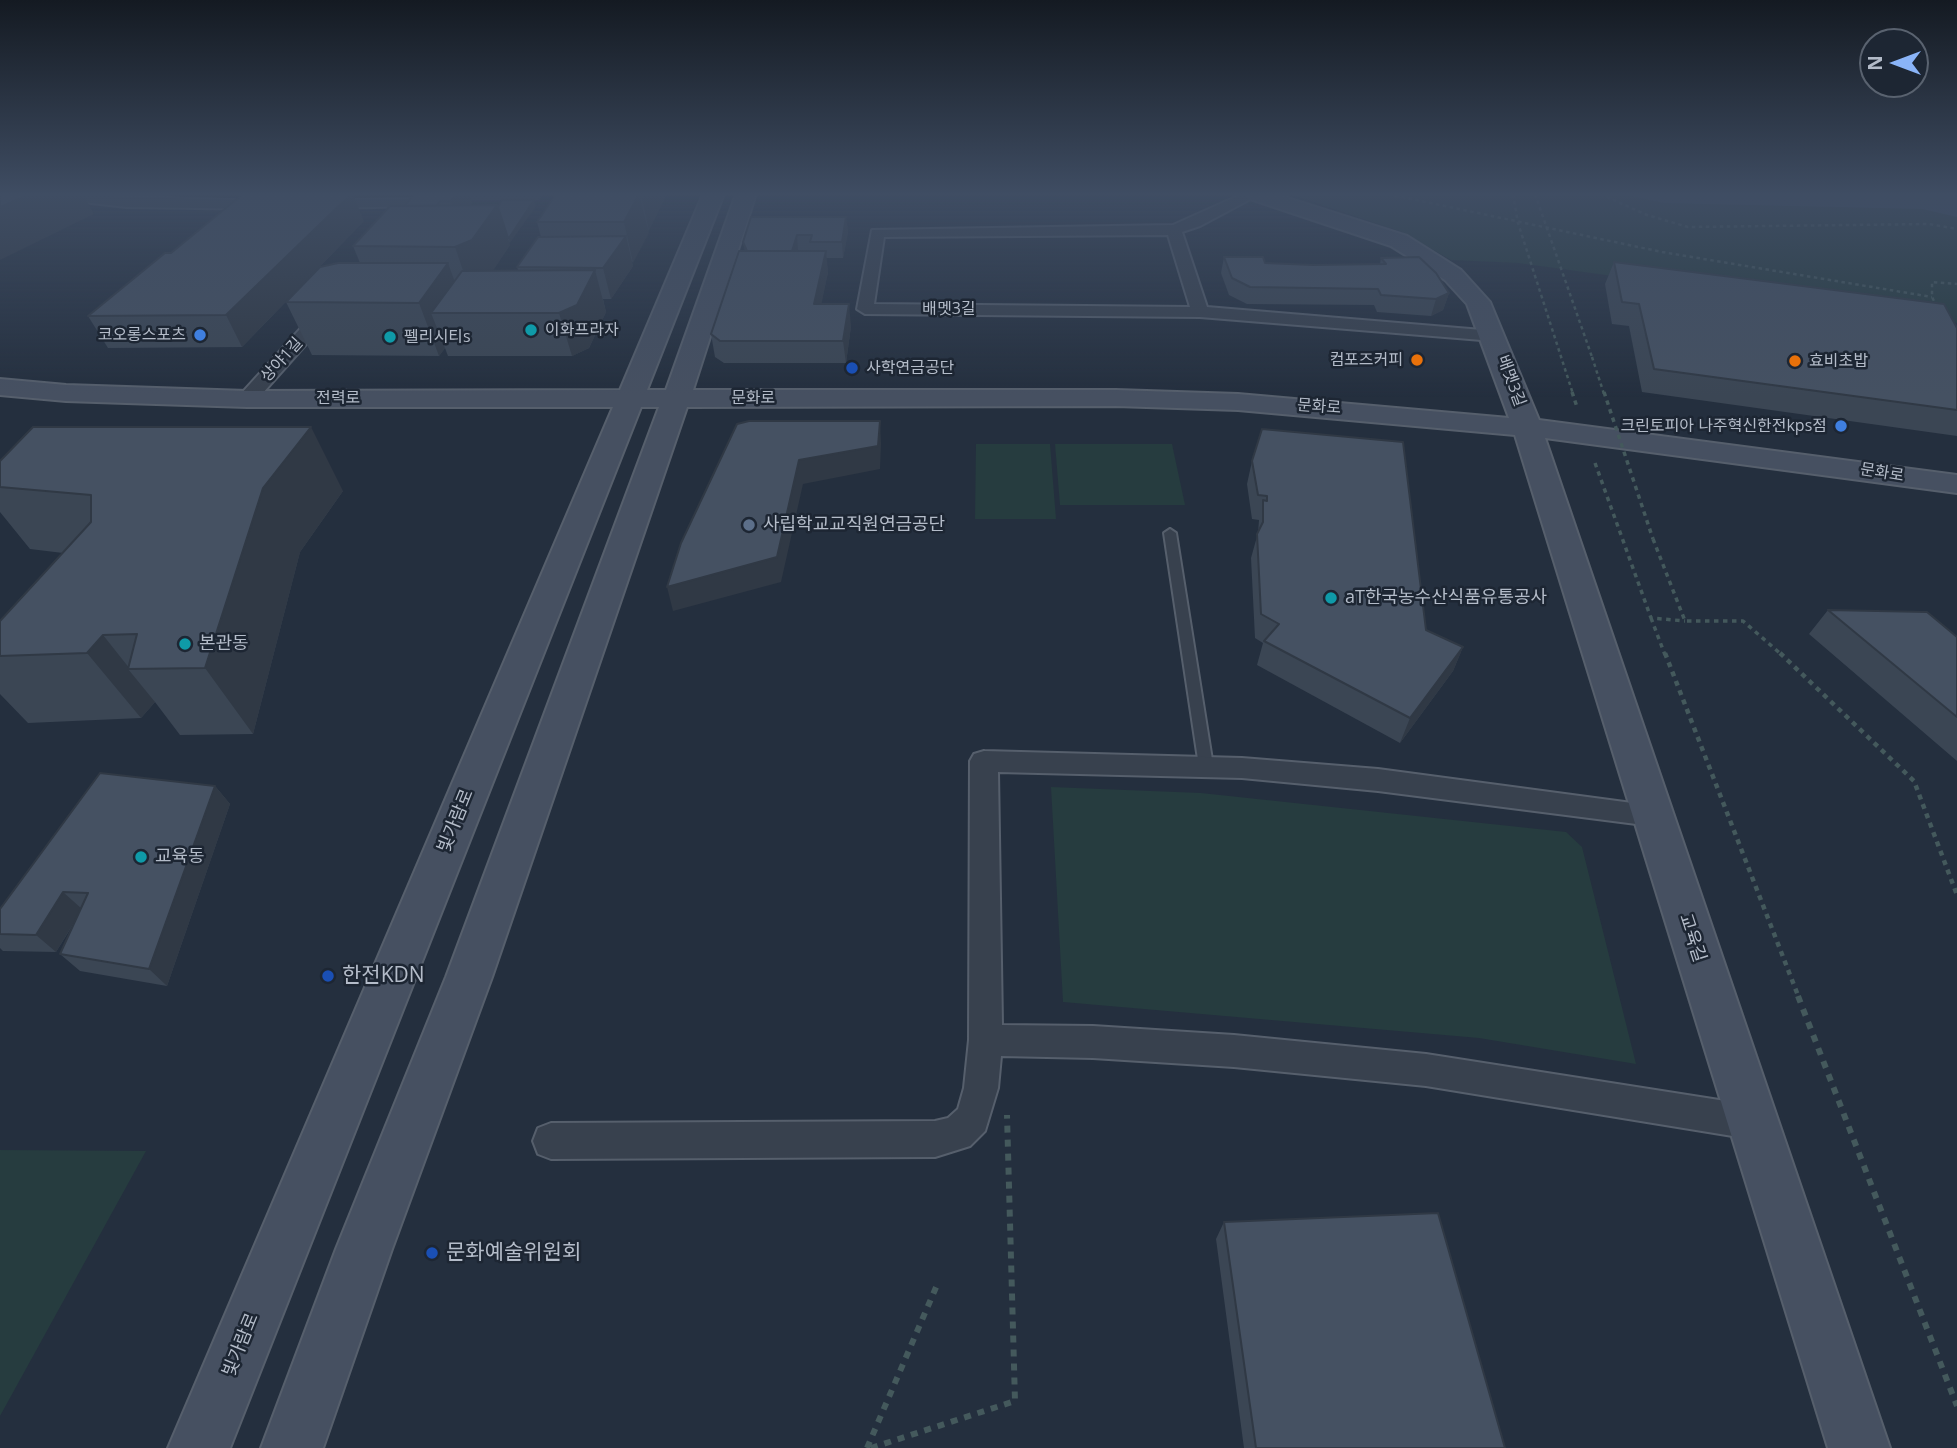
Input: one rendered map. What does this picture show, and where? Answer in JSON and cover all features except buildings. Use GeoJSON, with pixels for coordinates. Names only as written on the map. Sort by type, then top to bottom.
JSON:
{"type":"FeatureCollection","features":[{"type":"Feature","properties":{"kind":"street","name":"빛가람로"},"geometry":{"type":"LineString","coordinates":[[199,1448],[686,262]]}},
{"type":"Feature","properties":{"kind":"street"},"geometry":{"type":"LineString","coordinates":[[292,1448],[469,977],[723,262]]}},
{"type":"Feature","properties":{"kind":"street","name":"배멧3길"},"geometry":{"type":"LineString","coordinates":[[872,262],[865,309],[1200,312],[1494,335]]}},
{"type":"Feature","properties":{"kind":"street"},"geometry":{"type":"LineString","coordinates":[[1184,262],[1200,312]]}},
{"type":"Feature","properties":{"kind":"street","name":"배멧3길"},"geometry":{"type":"LineString","coordinates":[[1432,262],[1453,275],[1478,302],[1494,335],[1527,427]]}},
{"type":"Feature","properties":{"kind":"street","name":"상야1길"},"geometry":{"type":"LineString","coordinates":[[247,398],[336,304]]}},
{"type":"Feature","properties":{"kind":"street","name":"전력로"},"geometry":{"type":"LineString","coordinates":[[0,387],[66,393],[247,398],[677,397]]}},
{"type":"Feature","properties":{"kind":"street","name":"문화로"},"geometry":{"type":"LineString","coordinates":[[677,397],[1116,398],[1238,401],[1527,427],[1800,461],[1957,484]]}},
{"type":"Feature","properties":{"kind":"street","name":"교육길"},"geometry":{"type":"LineString","coordinates":[[1527,427],[1859,1448]]}},
{"type":"Feature","properties":{"kind":"street"},"geometry":{"type":"LineString","coordinates":[[551,1141],[935,1139],[957,1134],[973,1119],[981,1088],[986,1040],[984,761],[1206,766],[1378,780],[1652,815]]}},
{"type":"Feature","properties":{"kind":"street"},"geometry":{"type":"LineString","coordinates":[[986,1040],[1093,1042],[1234,1051],[1426,1070],[1751,1122]]}},
{"type":"Feature","properties":{"kind":"lane"},"geometry":{"type":"LineString","coordinates":[[1170,533],[1206,766]]}},
{"type":"Feature","properties":{"kind":"path"},"geometry":{"type":"LineString","coordinates":[[1530,262],[1577,407]]}},
{"type":"Feature","properties":{"kind":"path"},"geometry":{"type":"LineString","coordinates":[[1559,262],[1653,539],[1685,621]]}},
{"type":"Feature","properties":{"kind":"path"},"geometry":{"type":"LineString","coordinates":[[1716,262],[1932,297]]}},
{"type":"Feature","properties":{"kind":"path"},"geometry":{"type":"LineString","coordinates":[[1938,308],[1932,297],[1932,282],[1957,284]]}},
{"type":"Feature","properties":{"kind":"path"},"geometry":{"type":"LineString","coordinates":[[1595,463],[1651,618],[1957,1406]]}},
{"type":"Feature","properties":{"kind":"path"},"geometry":{"type":"LineString","coordinates":[[1651,618],[1743,621],[1818,687],[1914,780],[1957,895]]}},
{"type":"Feature","properties":{"kind":"path"},"geometry":{"type":"LineString","coordinates":[[869,1448],[1015,1401],[1007,1110]]}},
{"type":"Feature","properties":{"kind":"path"},"geometry":{"type":"LineString","coordinates":[[869,1448],[937,1285]]}},
{"type":"Feature","properties":{"kind":"green space"},"geometry":{"type":"Polygon","coordinates":[[[1486,262],[1957,262],[1957,323],[1518,263],[1486,262]]]}},
{"type":"Feature","properties":{"kind":"green space"},"geometry":{"type":"Polygon","coordinates":[[[976,444],[1050,444],[1056,519],[975,519],[976,444]]]}},
{"type":"Feature","properties":{"kind":"green space"},"geometry":{"type":"Polygon","coordinates":[[[1055,444],[1172,444],[1185,505],[1060,505],[1055,444]]]}},
{"type":"Feature","properties":{"kind":"green space"},"geometry":{"type":"Polygon","coordinates":[[[1051,787],[1201,793],[1566,832],[1582,847],[1636,1064],[1479,1038],[1063,1002],[1051,787]]]}},
{"type":"Feature","properties":{"kind":"green space"},"geometry":{"type":"Polygon","coordinates":[[[0,1150],[146,1151],[0,1416],[0,1150]]]}},
{"type":"Feature","properties":{"kind":"place","name":"이화프라자"},"geometry":{"type":"Point","coordinates":[531,330]}},
{"type":"Feature","properties":{"kind":"place","name":"코오롱스포츠"},"geometry":{"type":"Point","coordinates":[200,335]}},
{"type":"Feature","properties":{"kind":"place","name":"펠리시티s"},"geometry":{"type":"Point","coordinates":[390,337]}},
{"type":"Feature","properties":{"kind":"place","name":"컴포즈커피"},"geometry":{"type":"Point","coordinates":[1417,360]}},
{"type":"Feature","properties":{"kind":"place","name":"효비초밥"},"geometry":{"type":"Point","coordinates":[1795,361]}},
{"type":"Feature","properties":{"kind":"place","name":"사학연금공단"},"geometry":{"type":"Point","coordinates":[852,368]}},
{"type":"Feature","properties":{"kind":"place","name":"크린토피아 나주혁신한전kps점"},"geometry":{"type":"Point","coordinates":[1841,426]}},
{"type":"Feature","properties":{"kind":"place","name":"사립학교교직원연금공단"},"geometry":{"type":"Point","coordinates":[749,525]}},
{"type":"Feature","properties":{"kind":"place","name":"aT한국농수산식품유통공사"},"geometry":{"type":"Point","coordinates":[1331,598]}},
{"type":"Feature","properties":{"kind":"place","name":"본관동"},"geometry":{"type":"Point","coordinates":[185,644]}},
{"type":"Feature","properties":{"kind":"place","name":"교육동"},"geometry":{"type":"Point","coordinates":[141,857]}},
{"type":"Feature","properties":{"kind":"place","name":"한전KDN"},"geometry":{"type":"Point","coordinates":[328,976]}},
{"type":"Feature","properties":{"kind":"place","name":"문화예술위원회"},"geometry":{"type":"Point","coordinates":[432,1253]}}]}
